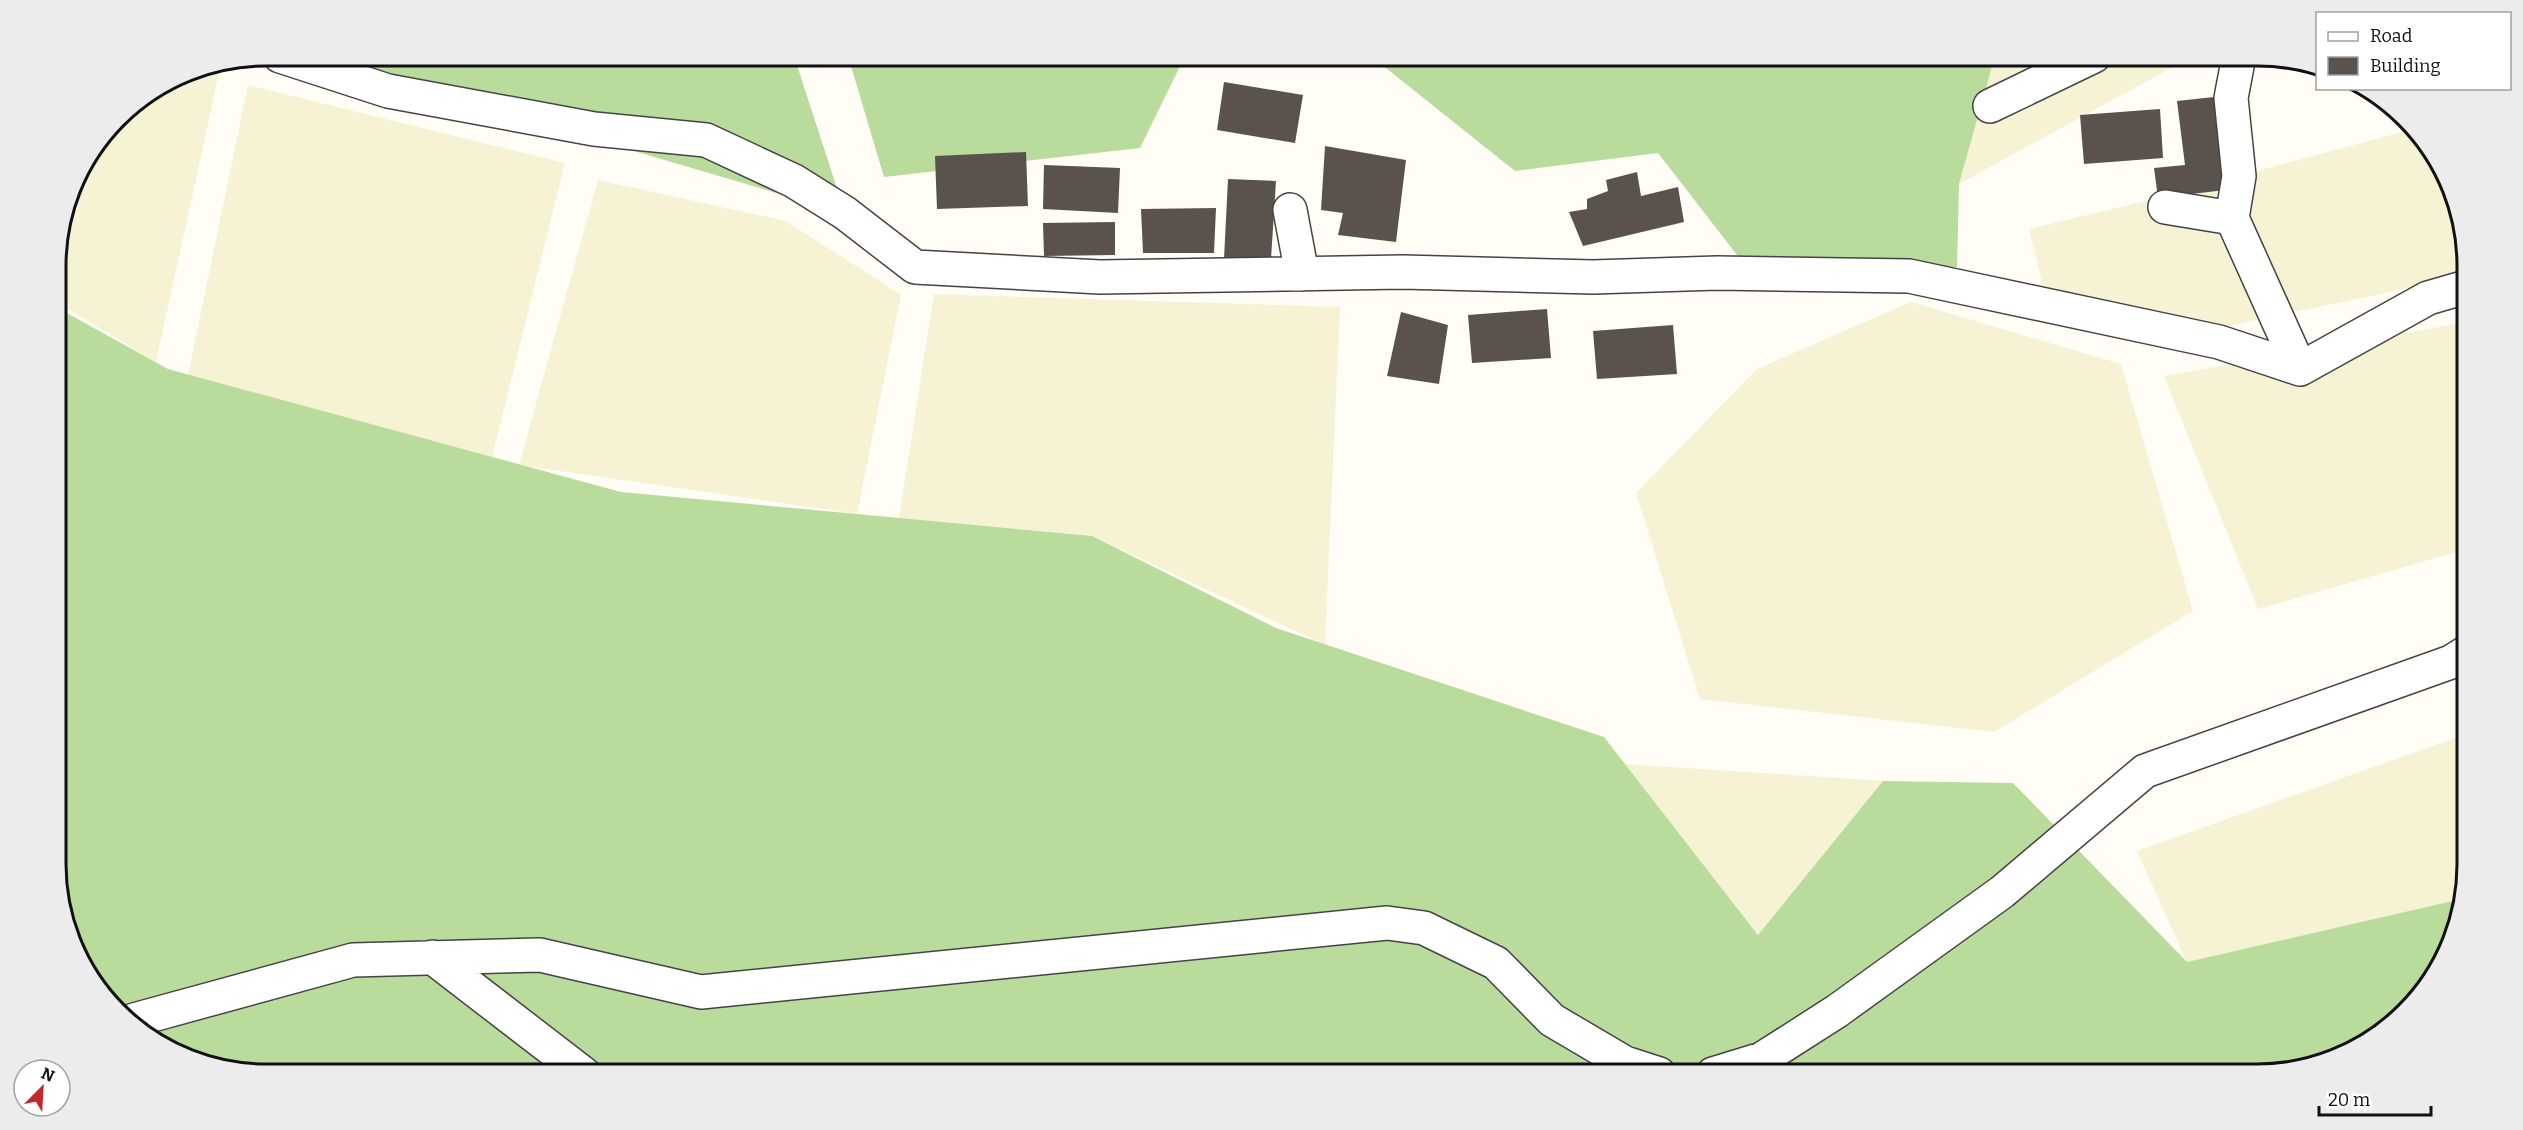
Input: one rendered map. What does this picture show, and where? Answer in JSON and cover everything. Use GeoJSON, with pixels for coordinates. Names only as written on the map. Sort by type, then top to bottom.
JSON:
{"type":"FeatureCollection","features":[{"type":"Feature","properties":{"kind":"street"},"geometry":{"type":"LineString","coordinates":[[310,66],[388,91],[594,129],[706,140],[794,181],[845,213],[915,267],[1100,277],[1403,272],[1593,277],[1717,273],[1909,276],[2219,342],[2300,369],[2428,298],[2457,290]]}},
{"type":"Feature","properties":{"kind":"street"},"geometry":{"type":"LineString","coordinates":[[1990,106],[2073,66]]}},
{"type":"Feature","properties":{"kind":"street"},"geometry":{"type":"LineString","coordinates":[[2237,66],[2231,98],[2239,177],[2232,218],[2300,369]]}},
{"type":"Feature","properties":{"kind":"street"},"geometry":{"type":"LineString","coordinates":[[2165,207],[2232,218]]}},
{"type":"Feature","properties":{"kind":"street"},"geometry":{"type":"LineString","coordinates":[[1290,210],[1302,273]]}},
{"type":"Feature","properties":{"kind":"street"},"geometry":{"type":"LineString","coordinates":[[1746,1064],[1762,1059],[1837,1011],[2002,892],[2145,771],[2457,658]]}},
{"type":"Feature","properties":{"kind":"street"},"geometry":{"type":"LineString","coordinates":[[139,1019],[353,960],[540,955],[701,992],[1387,923],[1424,928],[1496,963],[1552,1020],[1628,1064]]}},
{"type":"Feature","properties":{"kind":"street"},"geometry":{"type":"LineString","coordinates":[[432,957],[571,1064]]}},
{"type":"Feature","properties":{"kind":"shaded area"},"geometry":{"type":"Polygon","coordinates":[[[1992,66],[2175,66],[1959,184],[1992,66]]]}},
{"type":"Feature","properties":{"kind":"shaded area"},"geometry":{"type":"Polygon","coordinates":[[[219,72],[156,362],[66,308],[66,253],[73,214],[81,189],[93,166],[107,144],[134,116],[166,93],[189,81],[219,72]]]}},
{"type":"Feature","properties":{"kind":"shaded area"},"geometry":{"type":"Polygon","coordinates":[[[248,85],[565,163],[492,457],[188,375],[248,85]]]}},
{"type":"Feature","properties":{"kind":"shaded area"},"geometry":{"type":"Polygon","coordinates":[[[2405,131],[2416,144],[2442,189],[2455,240],[2457,278],[2218,328],[2048,306],[2029,229],[2158,198],[2405,131]]]}},
{"type":"Feature","properties":{"kind":"shaded area"},"geometry":{"type":"Polygon","coordinates":[[[598,180],[786,221],[901,295],[857,514],[519,465],[598,180]]]}},
{"type":"Feature","properties":{"kind":"shaded area"},"geometry":{"type":"Polygon","coordinates":[[[934,294],[1340,307],[1325,645],[1092,536],[899,518],[934,294]]]}},
{"type":"Feature","properties":{"kind":"shaded area"},"geometry":{"type":"Polygon","coordinates":[[[1911,302],[2121,364],[2193,611],[1994,732],[1700,699],[1636,493],[1757,369],[1911,302]]]}},
{"type":"Feature","properties":{"kind":"shaded area"},"geometry":{"type":"Polygon","coordinates":[[[2457,324],[2457,552],[2258,609],[2164,376],[2457,324]]]}},
{"type":"Feature","properties":{"kind":"shaded area"},"geometry":{"type":"Polygon","coordinates":[[[2457,737],[2457,877],[2453,901],[2187,962],[2137,851],[2457,737]]]}},
{"type":"Feature","properties":{"kind":"shaded area"},"geometry":{"type":"Polygon","coordinates":[[[1625,764],[1883,781],[1758,935],[1625,764]]]}},
{"type":"Feature","properties":{"kind":"green space"},"geometry":{"type":"Polygon","coordinates":[[[344,66],[797,66],[845,213],[344,66]]]}},
{"type":"Feature","properties":{"kind":"green space"},"geometry":{"type":"Polygon","coordinates":[[[851,66],[1180,66],[1140,148],[884,177],[851,66]]]}},
{"type":"Feature","properties":{"kind":"green space"},"geometry":{"type":"Polygon","coordinates":[[[1384,66],[1992,66],[1959,184],[1957,267],[1744,264],[1658,153],[1515,171],[1384,66]]]}},
{"type":"Feature","properties":{"kind":"green space"},"geometry":{"type":"Polygon","coordinates":[[[66,313],[168,369],[621,492],[1092,536],[1276,628],[1604,737],[1758,935],[1883,781],[2013,783],[2187,962],[2453,901],[2442,941],[2416,986],[2399,1006],[2379,1023],[2346,1043],[2322,1053],[2270,1064],[266,1064],[214,1057],[189,1049],[166,1037],[144,1023],[124,1006],[107,986],[93,964],[81,941],[73,916],[66,864],[66,313]]]}},
{"type":"Feature","properties":{"kind":"building"},"geometry":{"type":"Polygon","coordinates":[[[1224,82],[1303,95],[1295,143],[1217,130],[1224,82]]]}},
{"type":"Feature","properties":{"kind":"building"},"geometry":{"type":"Polygon","coordinates":[[[2214,97],[2225,190],[2158,198],[2154,168],[2185,165],[2177,101],[2214,97]]]}},
{"type":"Feature","properties":{"kind":"building"},"geometry":{"type":"Polygon","coordinates":[[[2160,109],[2163,158],[2084,164],[2080,115],[2160,109]]]}},
{"type":"Feature","properties":{"kind":"building"},"geometry":{"type":"Polygon","coordinates":[[[1325,146],[1406,160],[1396,242],[1338,235],[1343,213],[1321,210],[1325,146]]]}},
{"type":"Feature","properties":{"kind":"building"},"geometry":{"type":"Polygon","coordinates":[[[1026,152],[1028,206],[937,209],[935,156],[1026,152]]]}},
{"type":"Feature","properties":{"kind":"building"},"geometry":{"type":"Polygon","coordinates":[[[1044,165],[1120,168],[1118,213],[1043,209],[1044,165]]]}},
{"type":"Feature","properties":{"kind":"building"},"geometry":{"type":"Polygon","coordinates":[[[1637,172],[1641,196],[1678,187],[1684,222],[1583,246],[1569,212],[1587,209],[1587,199],[1608,191],[1606,180],[1637,172]]]}},
{"type":"Feature","properties":{"kind":"building"},"geometry":{"type":"Polygon","coordinates":[[[1228,179],[1276,181],[1271,259],[1224,259],[1228,179]]]}},
{"type":"Feature","properties":{"kind":"building"},"geometry":{"type":"Polygon","coordinates":[[[1216,208],[1214,253],[1143,253],[1141,209],[1216,208]]]}},
{"type":"Feature","properties":{"kind":"building"},"geometry":{"type":"Polygon","coordinates":[[[1115,222],[1115,255],[1044,256],[1043,223],[1115,222]]]}},
{"type":"Feature","properties":{"kind":"building"},"geometry":{"type":"Polygon","coordinates":[[[1547,309],[1551,358],[1472,363],[1468,315],[1547,309]]]}},
{"type":"Feature","properties":{"kind":"building"},"geometry":{"type":"Polygon","coordinates":[[[1401,312],[1448,325],[1439,384],[1387,376],[1401,312]]]}},
{"type":"Feature","properties":{"kind":"building"},"geometry":{"type":"Polygon","coordinates":[[[1673,325],[1677,374],[1597,379],[1593,331],[1673,325]]]}}]}
